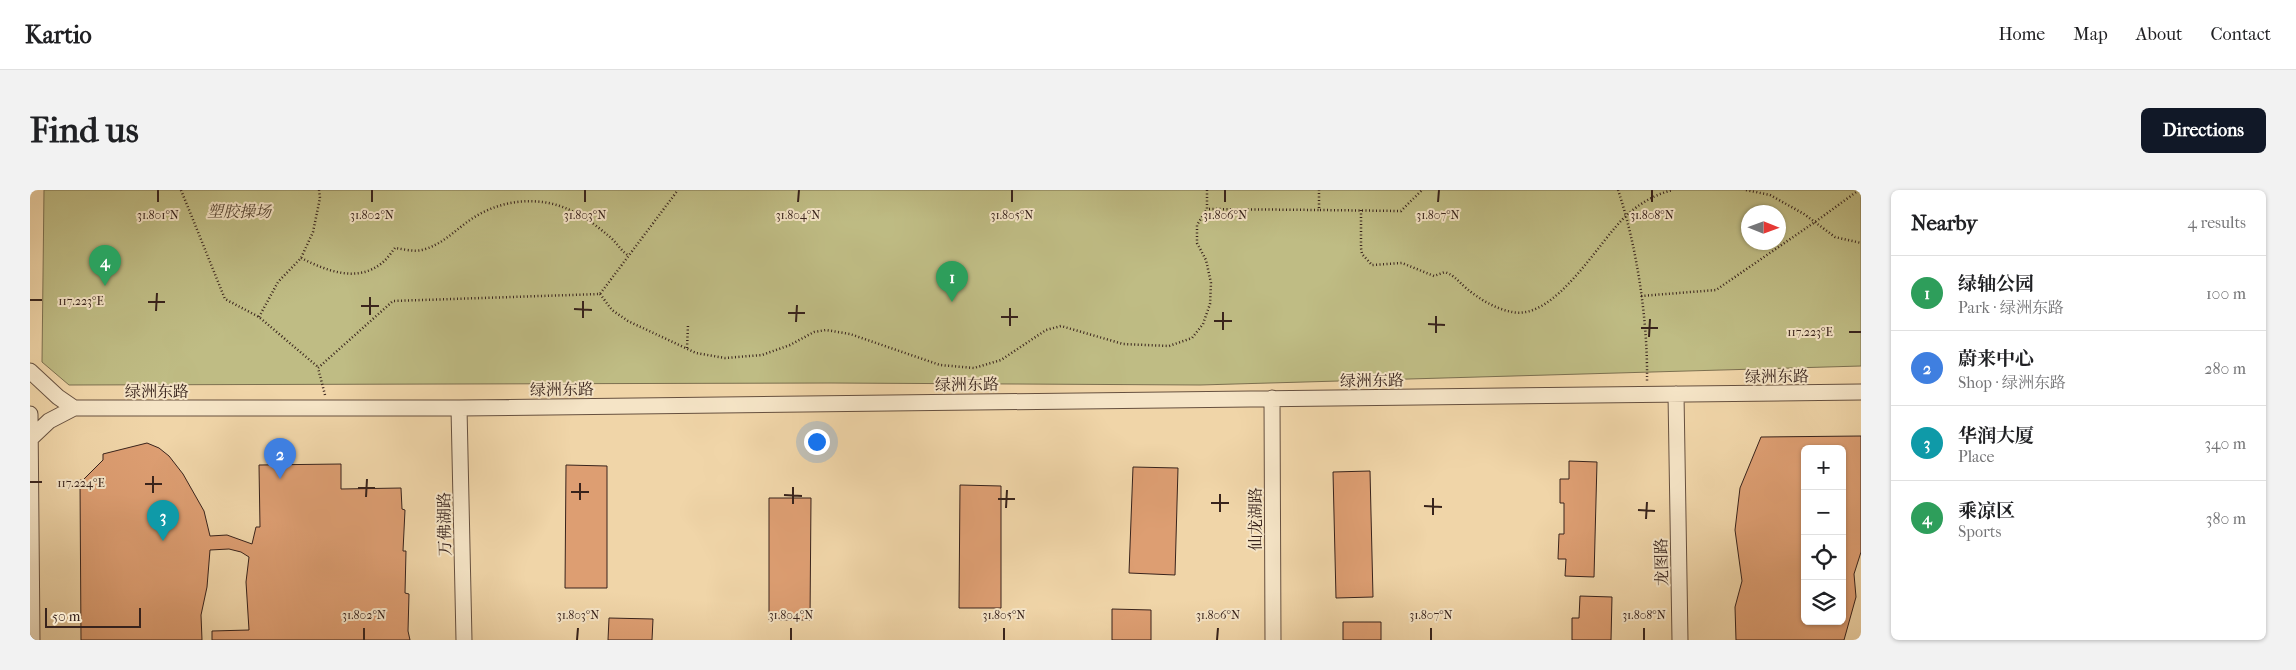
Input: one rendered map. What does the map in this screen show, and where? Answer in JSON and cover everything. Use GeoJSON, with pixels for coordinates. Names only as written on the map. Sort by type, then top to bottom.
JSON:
{"type":"FeatureCollection","features":[{"type":"Feature","properties":{"kind":"street"},"geometry":{"type":"LineString","coordinates":[[30,371],[58,397],[74,408],[49,421],[30,438]]}},
{"type":"Feature","properties":{"kind":"street","name":"绿洲东路"},"geometry":{"type":"LineString","coordinates":[[74,408],[459,408],[1861,392]]}},
{"type":"Feature","properties":{"kind":"street","name":"龙图路"},"geometry":{"type":"LineString","coordinates":[[1676,394],[1680,640]]}},
{"type":"Feature","properties":{"kind":"street","name":"仙龙湖路"},"geometry":{"type":"LineString","coordinates":[[1272,398],[1273,640]]}},
{"type":"Feature","properties":{"kind":"street","name":"万佛湖路"},"geometry":{"type":"LineString","coordinates":[[459,408],[464,640]]}},
{"type":"Feature","properties":{"kind":"street"},"geometry":{"type":"LineString","coordinates":[[30,414],[32,640]]}},
{"type":"Feature","properties":{"kind":"path"},"geometry":{"type":"LineString","coordinates":[[181,190],[225,299],[259,317],[318,368],[328,408]]}},
{"type":"Feature","properties":{"kind":"path"},"geometry":{"type":"LineString","coordinates":[[259,317],[278,282],[302,258],[313,232],[320,198],[319,190]]}},
{"type":"Feature","properties":{"kind":"path"},"geometry":{"type":"LineString","coordinates":[[600,294],[678,190]]}},
{"type":"Feature","properties":{"kind":"path"},"geometry":{"type":"LineString","coordinates":[[600,294],[612,310],[628,321],[696,353],[725,358],[762,355],[790,345],[814,332],[826,330],[850,334],[940,365],[974,368],[1001,360],[1046,330],[1061,326],[1123,344],[1169,346],[1192,338],[1203,324],[1210,304],[1211,283],[1206,260],[1197,243],[1197,225],[1207,209],[1207,190]]}},
{"type":"Feature","properties":{"kind":"path"},"geometry":{"type":"LineString","coordinates":[[1319,190],[1319,210]]}},
{"type":"Feature","properties":{"kind":"path"},"geometry":{"type":"LineString","coordinates":[[1207,209],[1401,211],[1422,190]]}},
{"type":"Feature","properties":{"kind":"path"},"geometry":{"type":"LineString","coordinates":[[1618,190],[1626,215],[1641,296],[1647,342],[1646,395]]}},
{"type":"Feature","properties":{"kind":"path"},"geometry":{"type":"LineString","coordinates":[[1361,210],[1362,254],[1372,264],[1402,263],[1434,276],[1445,272],[1456,276],[1479,298],[1498,308],[1514,313],[1524,313],[1539,308],[1551,299],[1598,250],[1601,243],[1626,215],[1648,199],[1673,190]]}},
{"type":"Feature","properties":{"kind":"path"},"geometry":{"type":"LineString","coordinates":[[1746,190],[1770,196],[1815,222],[1835,237],[1861,243]]}},
{"type":"Feature","properties":{"kind":"path"},"geometry":{"type":"LineString","coordinates":[[1641,296],[1716,290],[1859,190]]}},
{"type":"Feature","properties":{"kind":"path"},"geometry":{"type":"LineString","coordinates":[[302,258],[328,271],[360,273],[382,263],[395,248],[420,251],[453,235],[470,220],[486,211],[523,200],[571,210],[611,238],[629,256]]}},
{"type":"Feature","properties":{"kind":"path"},"geometry":{"type":"LineString","coordinates":[[318,368],[393,301],[600,294]]}},
{"type":"Feature","properties":{"kind":"path"},"geometry":{"type":"LineString","coordinates":[[687,348],[688,324]]}},
{"type":"Feature","properties":{"kind":"green space","name":"塑胶操场"},"geometry":{"type":"Polygon","coordinates":[[[44,190],[1861,190],[1861,366],[1200,385],[831,383],[69,385],[42,362],[44,190]]]}},
{"type":"Feature","properties":{"kind":"building"},"geometry":{"type":"Polygon","coordinates":[[[1861,436],[1861,552],[1854,574],[1856,597],[1844,640],[1736,640],[1735,607],[1742,581],[1735,530],[1740,488],[1761,437],[1861,436]]]}},
{"type":"Feature","properties":{"kind":"building"},"geometry":{"type":"Polygon","coordinates":[[[147,443],[159,448],[169,456],[183,474],[204,511],[210,536],[227,535],[252,544],[256,527],[260,527],[259,465],[341,464],[341,489],[401,488],[402,509],[405,510],[403,551],[406,551],[405,593],[409,594],[408,631],[410,640],[212,640],[212,631],[249,630],[246,582],[249,557],[241,552],[229,549],[210,550],[207,587],[201,615],[202,640],[81,640],[80,480],[83,480],[103,460],[103,454],[147,443]]]}},
{"type":"Feature","properties":{"kind":"building"},"geometry":{"type":"Polygon","coordinates":[[[1569,461],[1597,462],[1594,577],[1565,576],[1566,559],[1558,559],[1559,534],[1564,534],[1564,503],[1560,503],[1560,479],[1569,479],[1569,461]]]}},
{"type":"Feature","properties":{"kind":"building"},"geometry":{"type":"Polygon","coordinates":[[[566,465],[607,466],[607,588],[565,588],[566,465]]]}},
{"type":"Feature","properties":{"kind":"building"},"geometry":{"type":"Polygon","coordinates":[[[1133,467],[1178,468],[1175,575],[1129,573],[1133,467]]]}},
{"type":"Feature","properties":{"kind":"building"},"geometry":{"type":"Polygon","coordinates":[[[1370,471],[1373,597],[1336,598],[1333,472],[1370,471]]]}},
{"type":"Feature","properties":{"kind":"building"},"geometry":{"type":"Polygon","coordinates":[[[960,485],[1001,486],[1001,608],[959,608],[960,485]]]}},
{"type":"Feature","properties":{"kind":"building"},"geometry":{"type":"Polygon","coordinates":[[[769,498],[811,498],[810,620],[769,620],[769,498]]]}},
{"type":"Feature","properties":{"kind":"building"},"geometry":{"type":"Polygon","coordinates":[[[1580,596],[1612,597],[1611,640],[1572,640],[1572,618],[1579,618],[1580,596]]]}},
{"type":"Feature","properties":{"kind":"building"},"geometry":{"type":"Polygon","coordinates":[[[1112,609],[1151,610],[1151,640],[1112,640],[1112,609]]]}},
{"type":"Feature","properties":{"kind":"building"},"geometry":{"type":"Polygon","coordinates":[[[609,618],[653,619],[652,640],[608,640],[609,618]]]}},
{"type":"Feature","properties":{"kind":"building"},"geometry":{"type":"Polygon","coordinates":[[[1343,622],[1381,622],[1381,640],[1343,640],[1343,622]]]}},
{"type":"Feature","properties":{"kind":"place","name":"乘凉区"},"geometry":{"type":"Point","coordinates":[105,286]}},
{"type":"Feature","properties":{"kind":"place","name":"绿轴公园"},"geometry":{"type":"Point","coordinates":[952,302]}},
{"type":"Feature","properties":{"kind":"place","name":"蔚来中心"},"geometry":{"type":"Point","coordinates":[280,479]}},
{"type":"Feature","properties":{"kind":"place","name":"华润大厦"},"geometry":{"type":"Point","coordinates":[163,541]}}]}
